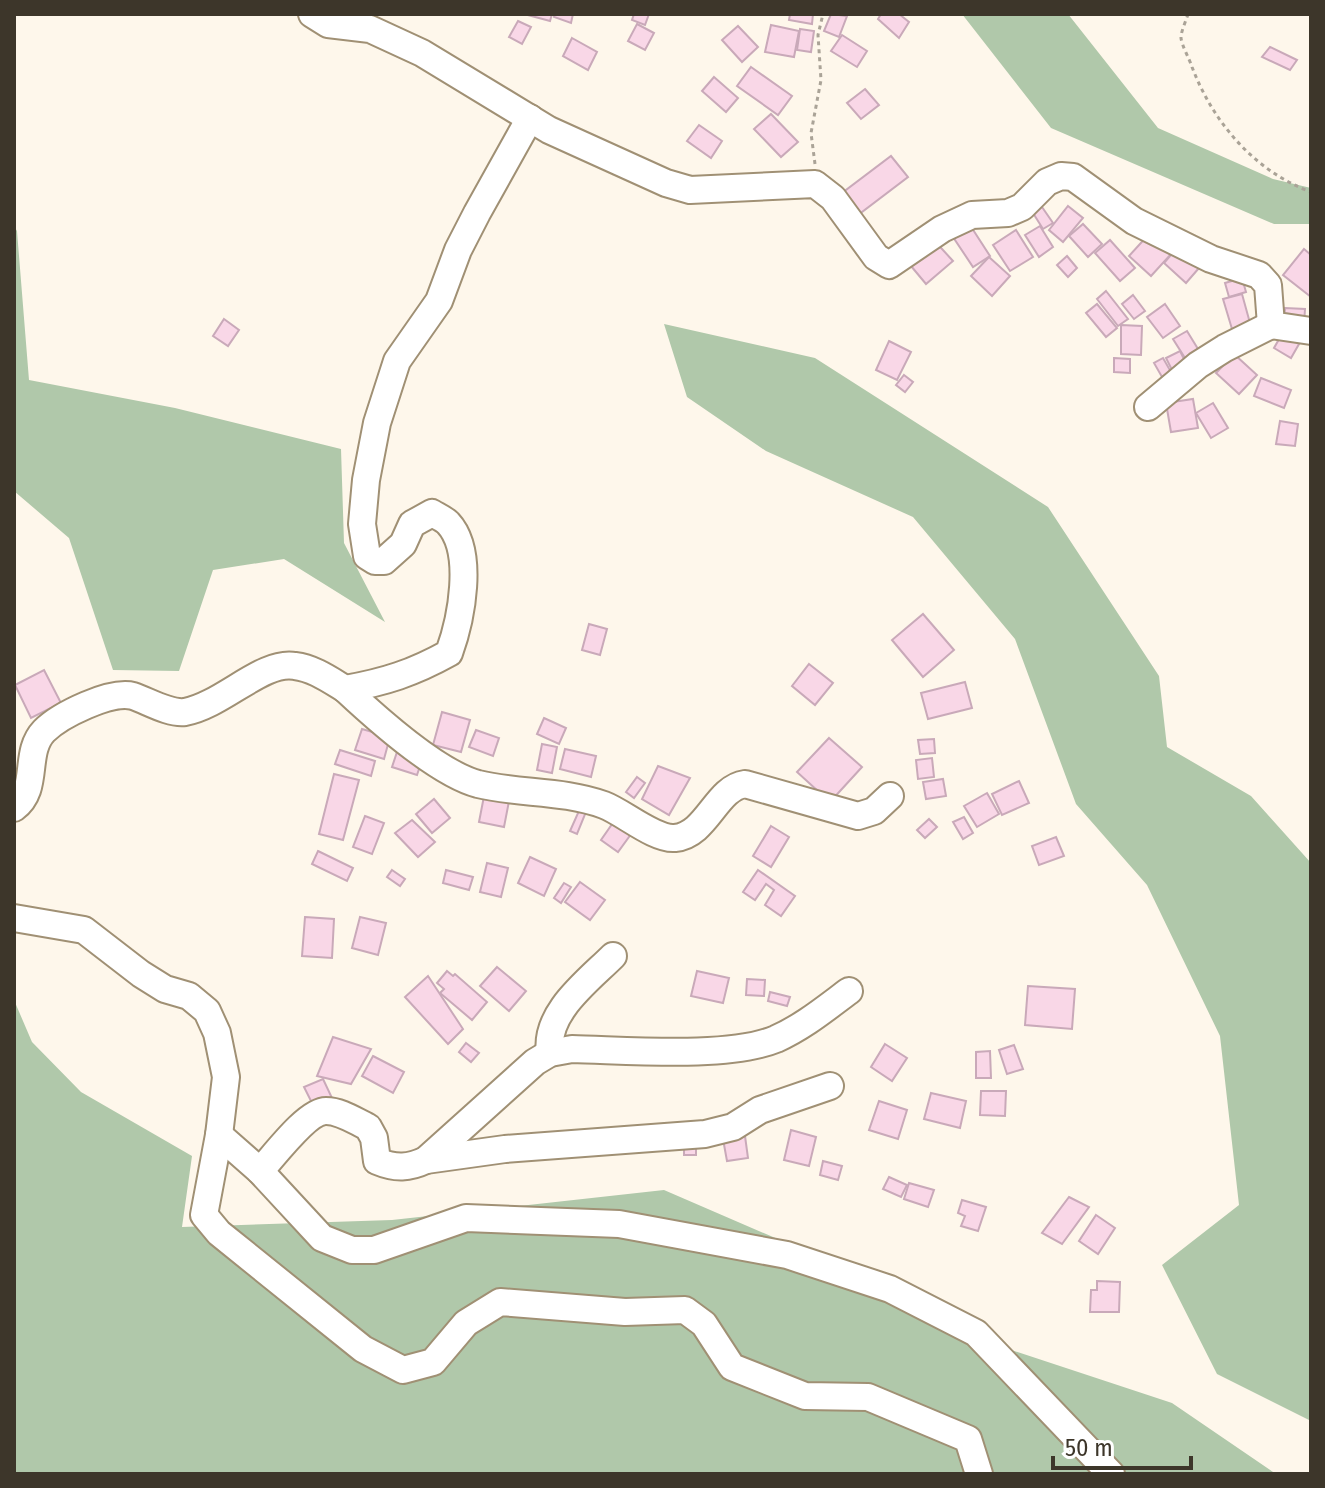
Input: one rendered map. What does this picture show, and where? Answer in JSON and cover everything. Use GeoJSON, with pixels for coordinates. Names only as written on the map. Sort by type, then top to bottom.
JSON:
{"type":"FeatureCollection","features":[{"type":"Feature","properties":{"kind":"street"},"geometry":{"type":"LineString","coordinates":[[312,14],[328,24],[370,29],[422,53],[549,130],[631,168],[690,190],[815,184],[833,198],[876,257],[889,265],[942,229],[972,215],[1008,213],[1022,207],[1047,182],[1061,176],[1073,177],[1134,221],[1211,259],[1259,275],[1268,285],[1271,325]]}},
{"type":"Feature","properties":{"kind":"street"},"geometry":{"type":"LineString","coordinates":[[345,689],[388,681],[422,669],[449,653],[458,628],[464,598],[462,568],[458,540],[448,522],[432,513],[412,524],[403,544],[384,561],[375,561],[367,556],[362,524],[366,480],[377,423],[397,361],[439,301],[458,250],[530,118]]}},
{"type":"Feature","properties":{"kind":"street"},"geometry":{"type":"LineString","coordinates":[[1148,407],[1198,365],[1271,325],[1311,331]]}},
{"type":"Feature","properties":{"kind":"street"},"geometry":{"type":"LineString","coordinates":[[14,808],[30,787],[33,751],[44,731],[102,698],[129,695],[181,713],[212,703],[269,668],[294,665],[320,674],[345,689],[387,728],[448,770],[477,784],[577,797],[607,806],[655,833],[674,838],[692,832],[734,786],[745,784],[858,816],[874,811],[890,796]]}},
{"type":"Feature","properties":{"kind":"street"},"geometry":{"type":"LineString","coordinates":[[14,918],[84,930],[141,974],[165,989],[189,996],[207,1011],[217,1033],[226,1077],[204,1215],[219,1233],[363,1349],[403,1370],[433,1362],[466,1323],[500,1302],[625,1312],[685,1310],[704,1324],[732,1367],[805,1396],[868,1397],[968,1439],[979,1474]]}},
{"type":"Feature","properties":{"kind":"street"},"geometry":{"type":"LineString","coordinates":[[550,1053],[548,1040],[567,1002],[613,956]]}},
{"type":"Feature","properties":{"kind":"street"},"geometry":{"type":"LineString","coordinates":[[260,1171],[311,1116],[322,1110],[336,1112],[368,1127],[374,1138],[377,1161],[409,1168],[426,1160],[535,1062],[550,1053],[572,1049],[720,1050],[773,1040],[804,1024],[849,991]]}},
{"type":"Feature","properties":{"kind":"street"},"geometry":{"type":"LineString","coordinates":[[426,1160],[505,1149],[705,1134],[733,1127],[760,1110],[830,1086]]}},
{"type":"Feature","properties":{"kind":"street"},"geometry":{"type":"LineString","coordinates":[[219,1135],[260,1171],[322,1238],[352,1250],[374,1250],[466,1218],[619,1224],[787,1255],[890,1289],[976,1333],[1111,1474]]}},
{"type":"Feature","properties":{"kind":"path"},"geometry":{"type":"LineString","coordinates":[[815,184],[811,133],[821,80],[818,35],[823,14]]}},
{"type":"Feature","properties":{"kind":"path"},"geometry":{"type":"LineString","coordinates":[[1188,14],[1181,37],[1202,94],[1233,138],[1266,168],[1311,192]]}},
{"type":"Feature","properties":{"kind":"green space"},"geometry":{"type":"Polygon","coordinates":[[[962,14],[1068,14],[1158,128],[1273,179],[1311,188],[1311,224],[1274,224],[1051,128],[962,14]]]}},
{"type":"Feature","properties":{"kind":"green space"},"geometry":{"type":"Polygon","coordinates":[[[14,226],[17,231],[29,380],[175,408],[341,449],[344,543],[385,622],[284,559],[213,570],[179,671],[113,670],[69,538],[14,491],[14,226]]]}},
{"type":"Feature","properties":{"kind":"green space"},"geometry":{"type":"Polygon","coordinates":[[[664,324],[815,358],[1048,507],[1159,676],[1167,747],[1251,796],[1311,863],[1311,1421],[1217,1374],[1162,1265],[1239,1205],[1220,1036],[1147,885],[1076,804],[1015,639],[913,517],[766,451],[687,397],[664,324]]]}},
{"type":"Feature","properties":{"kind":"green space"},"geometry":{"type":"Polygon","coordinates":[[[14,1000],[32,1042],[81,1092],[192,1156],[182,1227],[392,1220],[664,1190],[875,1281],[957,1332],[1172,1403],[1276,1474],[14,1474],[14,1000]]]}},
{"type":"Feature","properties":{"kind":"building"},"geometry":{"type":"Polygon","coordinates":[[[524,14],[552,14],[550,21],[524,14]]]}},
{"type":"Feature","properties":{"kind":"building"},"geometry":{"type":"Polygon","coordinates":[[[555,14],[573,14],[571,23],[554,17],[555,14]]]}},
{"type":"Feature","properties":{"kind":"building"},"geometry":{"type":"Polygon","coordinates":[[[634,14],[649,14],[645,25],[632,20],[634,14]]]}},
{"type":"Feature","properties":{"kind":"building"},"geometry":{"type":"Polygon","coordinates":[[[790,14],[813,14],[812,24],[789,20],[790,14]]]}},
{"type":"Feature","properties":{"kind":"building"},"geometry":{"type":"Polygon","coordinates":[[[831,14],[847,16],[839,37],[824,31],[831,14]]]}},
{"type":"Feature","properties":{"kind":"building"},"geometry":{"type":"Polygon","coordinates":[[[881,14],[899,14],[909,22],[899,38],[878,19],[881,14]]]}},
{"type":"Feature","properties":{"kind":"building"},"geometry":{"type":"Polygon","coordinates":[[[518,21],[531,27],[522,44],[509,37],[518,21]]]}},
{"type":"Feature","properties":{"kind":"building"},"geometry":{"type":"Polygon","coordinates":[[[637,24],[654,33],[645,50],[628,41],[637,24]]]}},
{"type":"Feature","properties":{"kind":"building"},"geometry":{"type":"Polygon","coordinates":[[[771,25],[799,31],[794,57],[765,52],[771,25]]]}},
{"type":"Feature","properties":{"kind":"building"},"geometry":{"type":"Polygon","coordinates":[[[738,26],[758,47],[742,62],[722,40],[738,26]]]}},
{"type":"Feature","properties":{"kind":"building"},"geometry":{"type":"Polygon","coordinates":[[[800,29],[814,31],[811,52],[797,50],[800,29]]]}},
{"type":"Feature","properties":{"kind":"building"},"geometry":{"type":"Polygon","coordinates":[[[842,35],[867,51],[857,67],[831,51],[842,35]]]}},
{"type":"Feature","properties":{"kind":"building"},"geometry":{"type":"Polygon","coordinates":[[[572,38],[597,52],[588,70],[563,56],[572,38]]]}},
{"type":"Feature","properties":{"kind":"building"},"geometry":{"type":"Polygon","coordinates":[[[1270,47],[1297,60],[1290,70],[1262,57],[1270,47]]]}},
{"type":"Feature","properties":{"kind":"building"},"geometry":{"type":"Polygon","coordinates":[[[751,67],[792,96],[778,115],[737,86],[751,67]]]}},
{"type":"Feature","properties":{"kind":"building"},"geometry":{"type":"Polygon","coordinates":[[[714,77],[738,98],[726,112],[702,91],[714,77]]]}},
{"type":"Feature","properties":{"kind":"building"},"geometry":{"type":"Polygon","coordinates":[[[865,89],[879,105],[861,119],[847,103],[865,89]]]}},
{"type":"Feature","properties":{"kind":"building"},"geometry":{"type":"Polygon","coordinates":[[[771,114],[798,142],[781,157],[754,129],[771,114]]]}},
{"type":"Feature","properties":{"kind":"building"},"geometry":{"type":"Polygon","coordinates":[[[699,125],[722,141],[711,158],[687,141],[699,125]]]}},
{"type":"Feature","properties":{"kind":"building"},"geometry":{"type":"Polygon","coordinates":[[[891,156],[908,177],[858,215],[842,193],[891,156]]]}},
{"type":"Feature","properties":{"kind":"building"},"geometry":{"type":"Polygon","coordinates":[[[1068,206],[1083,218],[1063,242],[1049,230],[1068,206]]]}},
{"type":"Feature","properties":{"kind":"building"},"geometry":{"type":"Polygon","coordinates":[[[1042,207],[1053,223],[1043,229],[1033,213],[1042,207]]]}},
{"type":"Feature","properties":{"kind":"building"},"geometry":{"type":"Polygon","coordinates":[[[968,222],[990,256],[973,267],[951,234],[968,222]]]}},
{"type":"Feature","properties":{"kind":"building"},"geometry":{"type":"Polygon","coordinates":[[[1083,224],[1102,244],[1088,257],[1069,236],[1083,224]]]}},
{"type":"Feature","properties":{"kind":"building"},"geometry":{"type":"Polygon","coordinates":[[[1040,226],[1053,247],[1039,257],[1025,235],[1040,226]]]}},
{"type":"Feature","properties":{"kind":"building"},"geometry":{"type":"Polygon","coordinates":[[[1016,230],[1033,257],[1010,271],[993,245],[1016,230]]]}},
{"type":"Feature","properties":{"kind":"building"},"geometry":{"type":"Polygon","coordinates":[[[1150,233],[1172,253],[1151,276],[1129,256],[1150,233]]]}},
{"type":"Feature","properties":{"kind":"building"},"geometry":{"type":"Polygon","coordinates":[[[932,238],[953,261],[926,284],[906,260],[932,238]]]}},
{"type":"Feature","properties":{"kind":"building"},"geometry":{"type":"Polygon","coordinates":[[[1110,240],[1135,268],[1120,281],[1095,253],[1110,240]]]}},
{"type":"Feature","properties":{"kind":"building"},"geometry":{"type":"Polygon","coordinates":[[[1177,248],[1199,268],[1186,283],[1164,263],[1177,248]]]}},
{"type":"Feature","properties":{"kind":"building"},"geometry":{"type":"Polygon","coordinates":[[[1304,249],[1311,255],[1311,297],[1283,275],[1304,249]]]}},
{"type":"Feature","properties":{"kind":"building"},"geometry":{"type":"Polygon","coordinates":[[[1067,256],[1077,268],[1068,277],[1057,265],[1067,256]]]}},
{"type":"Feature","properties":{"kind":"building"},"geometry":{"type":"Polygon","coordinates":[[[989,257],[1010,276],[992,296],[971,276],[989,257]]]}},
{"type":"Feature","properties":{"kind":"building"},"geometry":{"type":"Polygon","coordinates":[[[1242,278],[1246,292],[1229,297],[1225,283],[1242,278]]]}},
{"type":"Feature","properties":{"kind":"building"},"geometry":{"type":"Polygon","coordinates":[[[1106,291],[1128,319],[1118,326],[1097,299],[1106,291]]]}},
{"type":"Feature","properties":{"kind":"building"},"geometry":{"type":"Polygon","coordinates":[[[1242,294],[1250,323],[1232,329],[1223,299],[1242,294]]]}},
{"type":"Feature","properties":{"kind":"building"},"geometry":{"type":"Polygon","coordinates":[[[1133,295],[1145,311],[1134,319],[1122,304],[1133,295]]]}},
{"type":"Feature","properties":{"kind":"building"},"geometry":{"type":"Polygon","coordinates":[[[1097,304],[1117,328],[1106,337],[1086,313],[1097,304]]]}},
{"type":"Feature","properties":{"kind":"building"},"geometry":{"type":"Polygon","coordinates":[[[1165,304],[1180,326],[1163,338],[1147,317],[1165,304]]]}},
{"type":"Feature","properties":{"kind":"building"},"geometry":{"type":"Polygon","coordinates":[[[1285,308],[1305,309],[1304,325],[1284,324],[1285,308]]]}},
{"type":"Feature","properties":{"kind":"building"},"geometry":{"type":"Polygon","coordinates":[[[224,319],[239,330],[228,346],[213,336],[224,319]]]}},
{"type":"Feature","properties":{"kind":"building"},"geometry":{"type":"Polygon","coordinates":[[[1121,325],[1142,326],[1141,355],[1121,354],[1121,325]]]}},
{"type":"Feature","properties":{"kind":"building"},"geometry":{"type":"Polygon","coordinates":[[[1187,331],[1198,349],[1185,358],[1173,339],[1187,331]]]}},
{"type":"Feature","properties":{"kind":"building"},"geometry":{"type":"Polygon","coordinates":[[[1282,334],[1299,344],[1291,358],[1274,348],[1282,334]]]}},
{"type":"Feature","properties":{"kind":"building"},"geometry":{"type":"Polygon","coordinates":[[[889,341],[911,352],[897,380],[876,370],[889,341]]]}},
{"type":"Feature","properties":{"kind":"building"},"geometry":{"type":"Polygon","coordinates":[[[1180,351],[1186,363],[1172,370],[1166,358],[1180,351]]]}},
{"type":"Feature","properties":{"kind":"building"},"geometry":{"type":"Polygon","coordinates":[[[1234,354],[1257,375],[1239,394],[1216,373],[1234,354]]]}},
{"type":"Feature","properties":{"kind":"building"},"geometry":{"type":"Polygon","coordinates":[[[1114,358],[1130,359],[1130,373],[1114,372],[1114,358]]]}},
{"type":"Feature","properties":{"kind":"building"},"geometry":{"type":"Polygon","coordinates":[[[1163,358],[1171,372],[1162,377],[1154,363],[1163,358]]]}},
{"type":"Feature","properties":{"kind":"building"},"geometry":{"type":"Polygon","coordinates":[[[904,375],[913,382],[905,392],[896,385],[904,375]]]}},
{"type":"Feature","properties":{"kind":"building"},"geometry":{"type":"Polygon","coordinates":[[[1261,378],[1291,390],[1284,408],[1254,396],[1261,378]]]}},
{"type":"Feature","properties":{"kind":"building"},"geometry":{"type":"Polygon","coordinates":[[[1193,399],[1198,428],[1171,432],[1166,403],[1193,399]]]}},
{"type":"Feature","properties":{"kind":"building"},"geometry":{"type":"Polygon","coordinates":[[[1213,403],[1228,428],[1211,438],[1196,413],[1213,403]]]}},
{"type":"Feature","properties":{"kind":"building"},"geometry":{"type":"Polygon","coordinates":[[[1280,421],[1298,424],[1295,446],[1276,444],[1280,421]]]}},
{"type":"Feature","properties":{"kind":"building"},"geometry":{"type":"Polygon","coordinates":[[[923,614],[954,650],[923,677],[892,640],[923,614]]]}},
{"type":"Feature","properties":{"kind":"building"},"geometry":{"type":"Polygon","coordinates":[[[589,624],[607,629],[600,655],[582,650],[589,624]]]}},
{"type":"Feature","properties":{"kind":"building"},"geometry":{"type":"Polygon","coordinates":[[[809,664],[833,683],[815,705],[792,686],[809,664]]]}},
{"type":"Feature","properties":{"kind":"building"},"geometry":{"type":"Polygon","coordinates":[[[44,670],[61,703],[31,718],[15,685],[44,670]]]}},
{"type":"Feature","properties":{"kind":"building"},"geometry":{"type":"Polygon","coordinates":[[[965,682],[972,708],[928,719],[921,693],[965,682]]]}},
{"type":"Feature","properties":{"kind":"building"},"geometry":{"type":"Polygon","coordinates":[[[442,712],[470,720],[461,752],[433,745],[442,712]]]}},
{"type":"Feature","properties":{"kind":"building"},"geometry":{"type":"Polygon","coordinates":[[[544,718],[566,728],[559,744],[537,734],[544,718]]]}},
{"type":"Feature","properties":{"kind":"building"},"geometry":{"type":"Polygon","coordinates":[[[362,729],[390,737],[384,759],[355,750],[362,729]]]}},
{"type":"Feature","properties":{"kind":"building"},"geometry":{"type":"Polygon","coordinates":[[[476,730],[499,738],[493,756],[469,747],[476,730]]]}},
{"type":"Feature","properties":{"kind":"building"},"geometry":{"type":"Polygon","coordinates":[[[829,738],[862,767],[830,802],[797,772],[829,738]]]}},
{"type":"Feature","properties":{"kind":"building"},"geometry":{"type":"Polygon","coordinates":[[[934,739],[935,753],[920,754],[918,740],[934,739]]]}},
{"type":"Feature","properties":{"kind":"building"},"geometry":{"type":"Polygon","coordinates":[[[542,744],[557,747],[552,773],[537,770],[542,744]]]}},
{"type":"Feature","properties":{"kind":"building"},"geometry":{"type":"Polygon","coordinates":[[[398,749],[423,757],[417,775],[392,767],[398,749]]]}},
{"type":"Feature","properties":{"kind":"building"},"geometry":{"type":"Polygon","coordinates":[[[565,749],[596,756],[591,777],[560,769],[565,749]]]}},
{"type":"Feature","properties":{"kind":"building"},"geometry":{"type":"Polygon","coordinates":[[[340,750],[375,761],[371,776],[335,764],[340,750]]]}},
{"type":"Feature","properties":{"kind":"building"},"geometry":{"type":"Polygon","coordinates":[[[932,758],[934,777],[918,779],[916,760],[932,758]]]}},
{"type":"Feature","properties":{"kind":"building"},"geometry":{"type":"Polygon","coordinates":[[[658,766],[690,778],[669,815],[642,799],[658,766]]]}},
{"type":"Feature","properties":{"kind":"building"},"geometry":{"type":"Polygon","coordinates":[[[334,774],[359,780],[343,840],[319,834],[334,774]]]}},
{"type":"Feature","properties":{"kind":"building"},"geometry":{"type":"Polygon","coordinates":[[[637,777],[645,783],[634,798],[626,792],[637,777]]]}},
{"type":"Feature","properties":{"kind":"building"},"geometry":{"type":"Polygon","coordinates":[[[943,779],[946,796],[926,799],[923,782],[943,779]]]}},
{"type":"Feature","properties":{"kind":"building"},"geometry":{"type":"Polygon","coordinates":[[[1019,781],[1029,803],[1002,815],[992,794],[1019,781]]]}},
{"type":"Feature","properties":{"kind":"building"},"geometry":{"type":"Polygon","coordinates":[[[485,791],[510,796],[504,827],[479,822],[485,791]]]}},
{"type":"Feature","properties":{"kind":"building"},"geometry":{"type":"Polygon","coordinates":[[[987,793],[999,814],[977,827],[964,806],[987,793]]]}},
{"type":"Feature","properties":{"kind":"building"},"geometry":{"type":"Polygon","coordinates":[[[434,799],[450,818],[432,833],[416,814],[434,799]]]}},
{"type":"Feature","properties":{"kind":"building"},"geometry":{"type":"Polygon","coordinates":[[[582,804],[588,807],[577,834],[570,831],[582,804]]]}},
{"type":"Feature","properties":{"kind":"building"},"geometry":{"type":"Polygon","coordinates":[[[365,816],[384,823],[372,854],[353,847],[365,816]]]}},
{"type":"Feature","properties":{"kind":"building"},"geometry":{"type":"Polygon","coordinates":[[[617,817],[634,830],[618,852],[601,840],[617,817]]]}},
{"type":"Feature","properties":{"kind":"building"},"geometry":{"type":"Polygon","coordinates":[[[964,817],[973,833],[963,839],[953,822],[964,817]]]}},
{"type":"Feature","properties":{"kind":"building"},"geometry":{"type":"Polygon","coordinates":[[[929,819],[937,827],[925,838],[917,830],[929,819]]]}},
{"type":"Feature","properties":{"kind":"building"},"geometry":{"type":"Polygon","coordinates":[[[412,820],[435,842],[418,857],[395,833],[412,820]]]}},
{"type":"Feature","properties":{"kind":"building"},"geometry":{"type":"Polygon","coordinates":[[[771,826],[789,837],[771,867],[753,856],[771,826]]]}},
{"type":"Feature","properties":{"kind":"building"},"geometry":{"type":"Polygon","coordinates":[[[1056,837],[1064,856],[1039,865],[1032,846],[1056,837]]]}},
{"type":"Feature","properties":{"kind":"building"},"geometry":{"type":"Polygon","coordinates":[[[318,851],[353,868],[347,881],[312,864],[318,851]]]}},
{"type":"Feature","properties":{"kind":"building"},"geometry":{"type":"Polygon","coordinates":[[[530,857],[556,869],[544,896],[518,883],[530,857]]]}},
{"type":"Feature","properties":{"kind":"building"},"geometry":{"type":"Polygon","coordinates":[[[487,863],[508,868],[501,897],[480,892],[487,863]]]}},
{"type":"Feature","properties":{"kind":"building"},"geometry":{"type":"Polygon","coordinates":[[[392,870],[405,879],[400,886],[387,877],[392,870]]]}},
{"type":"Feature","properties":{"kind":"building"},"geometry":{"type":"Polygon","coordinates":[[[446,870],[473,877],[469,890],[443,883],[446,870]]]}},
{"type":"Feature","properties":{"kind":"building"},"geometry":{"type":"Polygon","coordinates":[[[758,870],[795,896],[781,916],[765,905],[774,890],[766,884],[755,900],[743,892],[758,870]]]}},
{"type":"Feature","properties":{"kind":"building"},"geometry":{"type":"Polygon","coordinates":[[[580,882],[605,900],[590,920],[565,902],[580,882]]]}},
{"type":"Feature","properties":{"kind":"building"},"geometry":{"type":"Polygon","coordinates":[[[564,883],[571,887],[561,903],[554,898],[564,883]]]}},
{"type":"Feature","properties":{"kind":"building"},"geometry":{"type":"Polygon","coordinates":[[[305,917],[334,919],[332,958],[302,956],[305,917]]]}},
{"type":"Feature","properties":{"kind":"building"},"geometry":{"type":"Polygon","coordinates":[[[360,917],[386,923],[378,955],[352,948],[360,917]]]}},
{"type":"Feature","properties":{"kind":"building"},"geometry":{"type":"Polygon","coordinates":[[[497,967],[526,991],[509,1011],[480,986],[497,967]]]}},
{"type":"Feature","properties":{"kind":"building"},"geometry":{"type":"Polygon","coordinates":[[[447,971],[453,976],[455,974],[487,1002],[472,1020],[440,993],[444,989],[437,983],[447,971]]]}},
{"type":"Feature","properties":{"kind":"building"},"geometry":{"type":"Polygon","coordinates":[[[697,971],[729,978],[723,1003],[691,996],[697,971]]]}},
{"type":"Feature","properties":{"kind":"building"},"geometry":{"type":"Polygon","coordinates":[[[428,976],[463,1029],[448,1044],[405,997],[428,976]]]}},
{"type":"Feature","properties":{"kind":"building"},"geometry":{"type":"Polygon","coordinates":[[[747,979],[765,980],[764,996],[746,995],[747,979]]]}},
{"type":"Feature","properties":{"kind":"building"},"geometry":{"type":"Polygon","coordinates":[[[1028,986],[1075,989],[1072,1029],[1025,1025],[1028,986]]]}},
{"type":"Feature","properties":{"kind":"building"},"geometry":{"type":"Polygon","coordinates":[[[770,992],[790,997],[787,1006],[768,1001],[770,992]]]}},
{"type":"Feature","properties":{"kind":"building"},"geometry":{"type":"Polygon","coordinates":[[[333,1037],[371,1049],[351,1084],[317,1076],[333,1037]]]}},
{"type":"Feature","properties":{"kind":"building"},"geometry":{"type":"Polygon","coordinates":[[[466,1043],[479,1053],[471,1062],[459,1052],[466,1043]]]}},
{"type":"Feature","properties":{"kind":"building"},"geometry":{"type":"Polygon","coordinates":[[[885,1044],[907,1058],[892,1081],[871,1067],[885,1044]]]}},
{"type":"Feature","properties":{"kind":"building"},"geometry":{"type":"Polygon","coordinates":[[[1014,1045],[1023,1069],[1007,1074],[999,1050],[1014,1045]]]}},
{"type":"Feature","properties":{"kind":"building"},"geometry":{"type":"Polygon","coordinates":[[[990,1051],[991,1078],[976,1078],[976,1052],[990,1051]]]}},
{"type":"Feature","properties":{"kind":"building"},"geometry":{"type":"Polygon","coordinates":[[[373,1056],[404,1072],[393,1093],[362,1076],[373,1056]]]}},
{"type":"Feature","properties":{"kind":"building"},"geometry":{"type":"Polygon","coordinates":[[[323,1079],[332,1098],[314,1107],[304,1087],[323,1079]]]}},
{"type":"Feature","properties":{"kind":"building"},"geometry":{"type":"Polygon","coordinates":[[[981,1091],[1006,1091],[1005,1116],[980,1115],[981,1091]]]}},
{"type":"Feature","properties":{"kind":"building"},"geometry":{"type":"Polygon","coordinates":[[[931,1093],[966,1101],[960,1128],[924,1119],[931,1093]]]}},
{"type":"Feature","properties":{"kind":"building"},"geometry":{"type":"Polygon","coordinates":[[[879,1101],[907,1110],[898,1139],[869,1130],[879,1101]]]}},
{"type":"Feature","properties":{"kind":"building"},"geometry":{"type":"Polygon","coordinates":[[[791,1130],[816,1137],[809,1166],[784,1160],[791,1130]]]}},
{"type":"Feature","properties":{"kind":"building"},"geometry":{"type":"Polygon","coordinates":[[[745,1136],[748,1158],[727,1161],[723,1139],[745,1136]]]}},
{"type":"Feature","properties":{"kind":"building"},"geometry":{"type":"Polygon","coordinates":[[[684,1141],[696,1141],[696,1155],[684,1155],[684,1141]]]}},
{"type":"Feature","properties":{"kind":"building"},"geometry":{"type":"Polygon","coordinates":[[[823,1161],[842,1166],[838,1180],[820,1175],[823,1161]]]}},
{"type":"Feature","properties":{"kind":"building"},"geometry":{"type":"Polygon","coordinates":[[[889,1177],[907,1185],[901,1197],[883,1189],[889,1177]]]}},
{"type":"Feature","properties":{"kind":"building"},"geometry":{"type":"Polygon","coordinates":[[[909,1183],[934,1190],[928,1207],[904,1199],[909,1183]]]}},
{"type":"Feature","properties":{"kind":"building"},"geometry":{"type":"Polygon","coordinates":[[[1069,1197],[1089,1207],[1062,1244],[1042,1233],[1069,1197]]]}},
{"type":"Feature","properties":{"kind":"building"},"geometry":{"type":"Polygon","coordinates":[[[962,1200],[986,1207],[978,1231],[961,1226],[965,1216],[958,1213],[962,1200]]]}},
{"type":"Feature","properties":{"kind":"building"},"geometry":{"type":"Polygon","coordinates":[[[1096,1215],[1115,1228],[1098,1254],[1079,1241],[1096,1215]]]}},
{"type":"Feature","properties":{"kind":"building"},"geometry":{"type":"Polygon","coordinates":[[[1097,1281],[1120,1282],[1119,1312],[1090,1312],[1091,1290],[1097,1290],[1097,1281]]]}}]}
